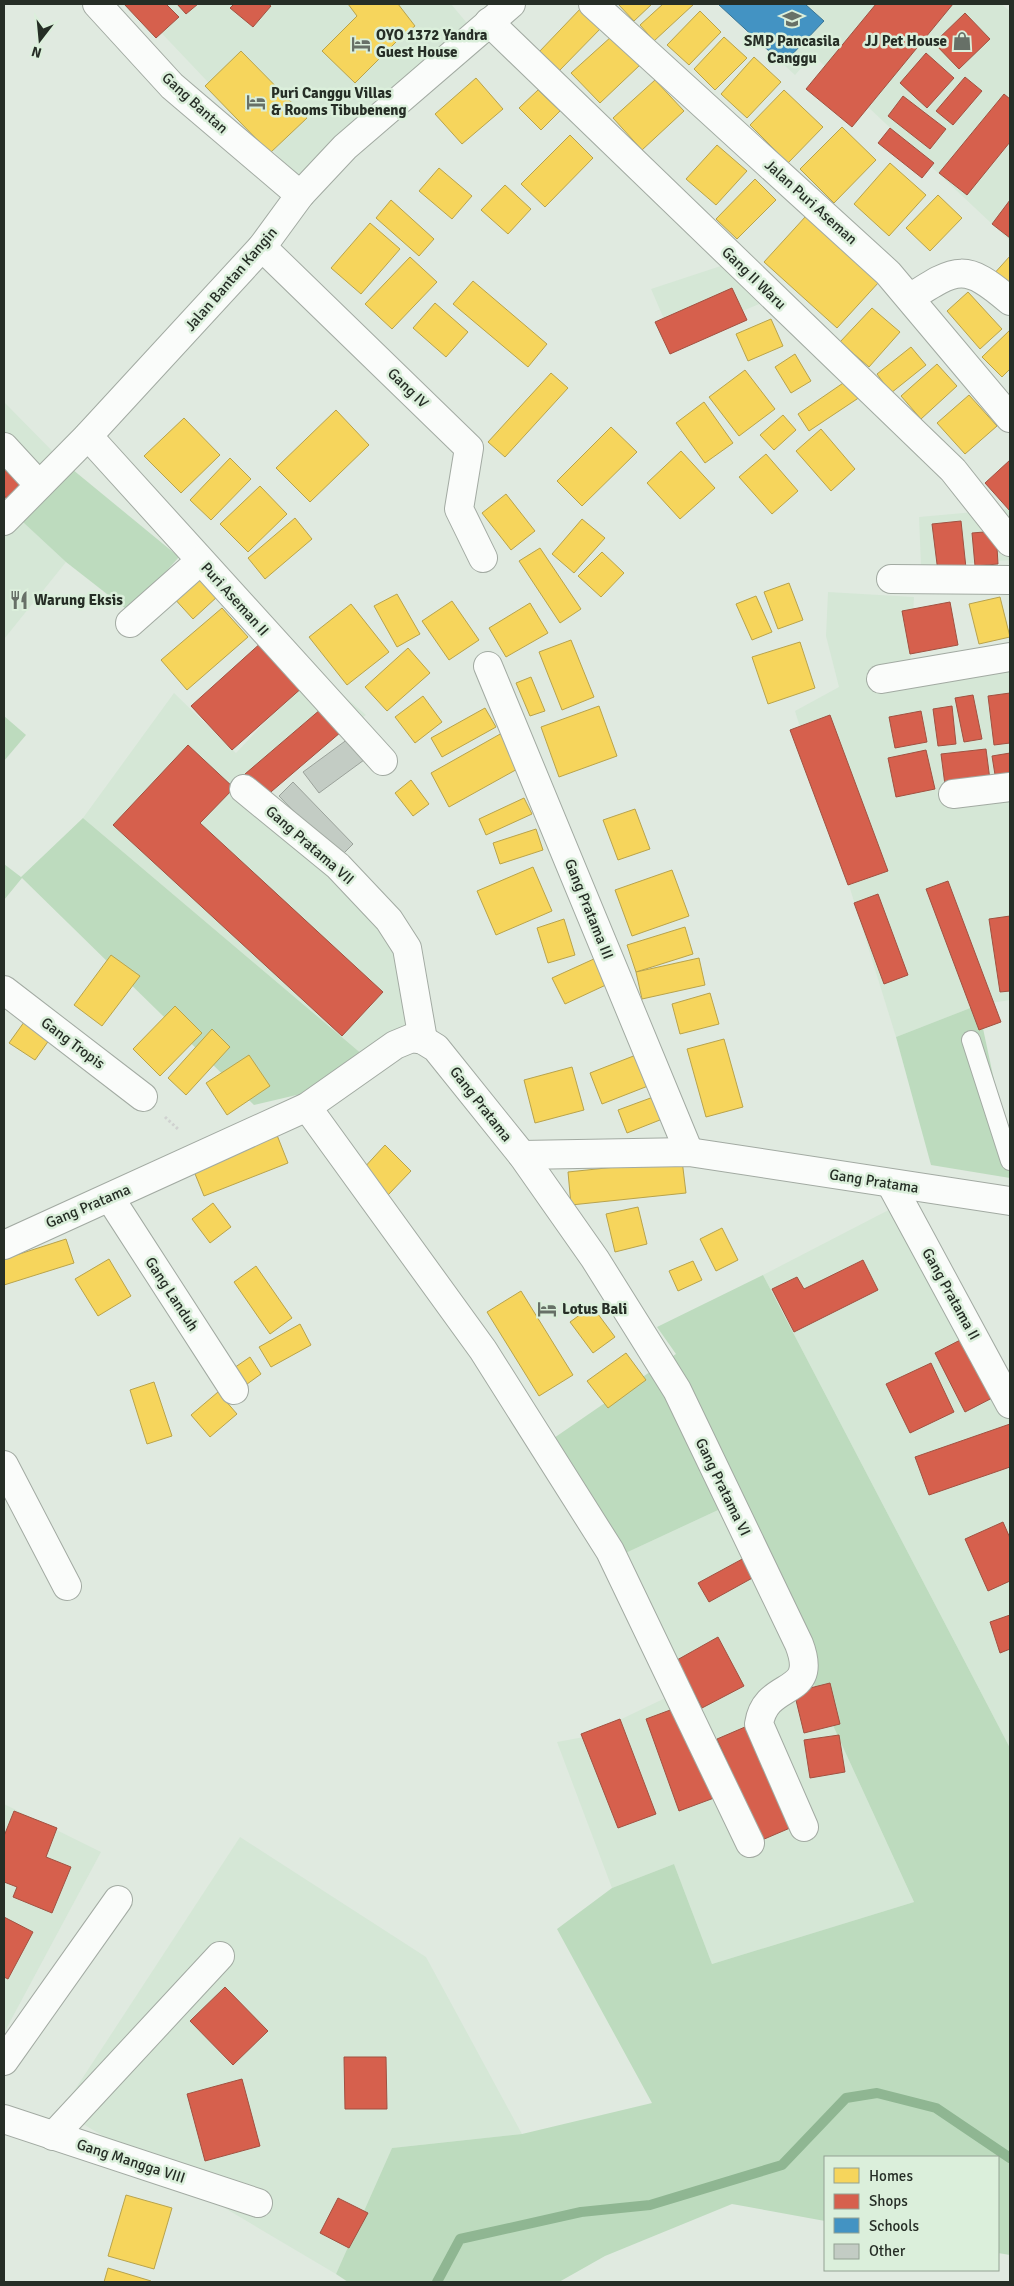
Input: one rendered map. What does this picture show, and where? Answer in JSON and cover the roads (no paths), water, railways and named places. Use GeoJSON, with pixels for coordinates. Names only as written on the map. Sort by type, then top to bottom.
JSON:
{"type":"FeatureCollection","features":[{"type":"Feature","properties":{"kind":"street","name":"Gang Bantan"},"geometry":{"type":"LineString","coordinates":[[98,4],[172,86],[300,196]]}},
{"type":"Feature","properties":{"kind":"street","name":"Jalan Bantan Kangin"},"geometry":{"type":"LineString","coordinates":[[4,521],[88,436],[262,247],[300,196],[345,147],[511,4]]}},
{"type":"Feature","properties":{"kind":"street","name":"Jalan Puri Aseman"},"geometry":{"type":"LineString","coordinates":[[593,4],[888,273],[1010,418]]}},
{"type":"Feature","properties":{"kind":"street","name":"Gang II Waru"},"geometry":{"type":"LineString","coordinates":[[489,22],[952,470],[1010,542]]}},
{"type":"Feature","properties":{"kind":"street","name":"Gang IV"},"geometry":{"type":"LineString","coordinates":[[262,247],[469,448],[459,509],[483,558]]}},
{"type":"Feature","properties":{"kind":"street"},"geometry":{"type":"LineString","coordinates":[[910,298],[935,281],[957,272],[973,274],[985,280],[1010,301]]}},
{"type":"Feature","properties":{"kind":"street","name":"Puri Aseman II"},"geometry":{"type":"LineString","coordinates":[[88,436],[383,761]]}},
{"type":"Feature","properties":{"kind":"street"},"geometry":{"type":"LineString","coordinates":[[4,447],[39,485]]}},
{"type":"Feature","properties":{"kind":"street"},"geometry":{"type":"LineString","coordinates":[[130,623],[200,560]]}},
{"type":"Feature","properties":{"kind":"street"},"geometry":{"type":"LineString","coordinates":[[891,579],[1010,580]]}},
{"type":"Feature","properties":{"kind":"street"},"geometry":{"type":"LineString","coordinates":[[881,679],[1010,657]]}},
{"type":"Feature","properties":{"kind":"street","name":"Gang Pratama III"},"geometry":{"type":"LineString","coordinates":[[488,666],[689,1152]]}},
{"type":"Feature","properties":{"kind":"street"},"geometry":{"type":"LineString","coordinates":[[953,794],[1010,787]]}},
{"type":"Feature","properties":{"kind":"street","name":"Gang Pratama VII"},"geometry":{"type":"LineString","coordinates":[[244,789],[338,866],[389,920],[407,948],[423,1040]]}},
{"type":"Feature","properties":{"kind":"street","name":"Gang Tropis"},"geometry":{"type":"LineString","coordinates":[[4,990],[143,1097]]}},
{"type":"Feature","properties":{"kind":"street","name":"Gang Pratama"},"geometry":{"type":"LineString","coordinates":[[4,1245],[51,1222],[110,1198],[204,1152],[266,1127],[306,1107],[395,1046],[412,1038],[423,1040],[436,1048],[522,1155],[689,1152],[1010,1201]]}},
{"type":"Feature","properties":{"kind":"street"},"geometry":{"type":"LineString","coordinates":[[306,1107],[483,1350],[610,1551],[750,1843]]}},
{"type":"Feature","properties":{"kind":"street","name":"Gang Pratama VI"},"geometry":{"type":"LineString","coordinates":[[522,1155],[595,1259],[676,1390],[799,1644],[805,1660],[805,1671],[799,1681],[767,1703],[761,1711],[759,1724],[804,1827]]}},
{"type":"Feature","properties":{"kind":"street","name":"Gang Pratama II"},"geometry":{"type":"LineString","coordinates":[[891,1184],[1010,1404]]}},
{"type":"Feature","properties":{"kind":"street","name":"Gang Landuh"},"geometry":{"type":"LineString","coordinates":[[110,1198],[234,1390]]}},
{"type":"Feature","properties":{"kind":"street"},"geometry":{"type":"LineString","coordinates":[[4,1465],[67,1586]]}},
{"type":"Feature","properties":{"kind":"street"},"geometry":{"type":"LineString","coordinates":[[4,2060],[118,1900]]}},
{"type":"Feature","properties":{"kind":"street"},"geometry":{"type":"LineString","coordinates":[[53,2136],[220,1956]]}},
{"type":"Feature","properties":{"kind":"street","name":"Gang Mangga VIII"},"geometry":{"type":"LineString","coordinates":[[4,2119],[258,2203]]}},
{"type":"Feature","properties":{"kind":"lane"},"geometry":{"type":"LineString","coordinates":[[972,1040],[1010,1161]]}},
{"type":"Feature","properties":{"kind":"waterway"},"geometry":{"type":"LineString","coordinates":[[437,2282],[460,2239],[581,2212],[650,2205],[782,2165],[846,2098],[877,2093],[936,2108],[1010,2158]]}},
{"type":"Feature","properties":{"kind":"place","name":"SMP Pancasila Canggu"},"geometry":{"type":"Point","coordinates":[792,19]}},
{"type":"Feature","properties":{"kind":"place","name":"JJ Pet House"},"geometry":{"type":"Point","coordinates":[962,41]}},
{"type":"Feature","properties":{"kind":"place","name":"OYO 1372 Yandra Guest House"},"geometry":{"type":"Point","coordinates":[361,44]}},
{"type":"Feature","properties":{"kind":"place","name":"Puri Canggu Villas & Rooms Tibubeneng"},"geometry":{"type":"Point","coordinates":[256,102]}},
{"type":"Feature","properties":{"kind":"place","name":"Warung Eksis"},"geometry":{"type":"Point","coordinates":[19,600]}},
{"type":"Feature","properties":{"kind":"place","name":"Lotus Bali"},"geometry":{"type":"Point","coordinates":[547,1309]}}]}
